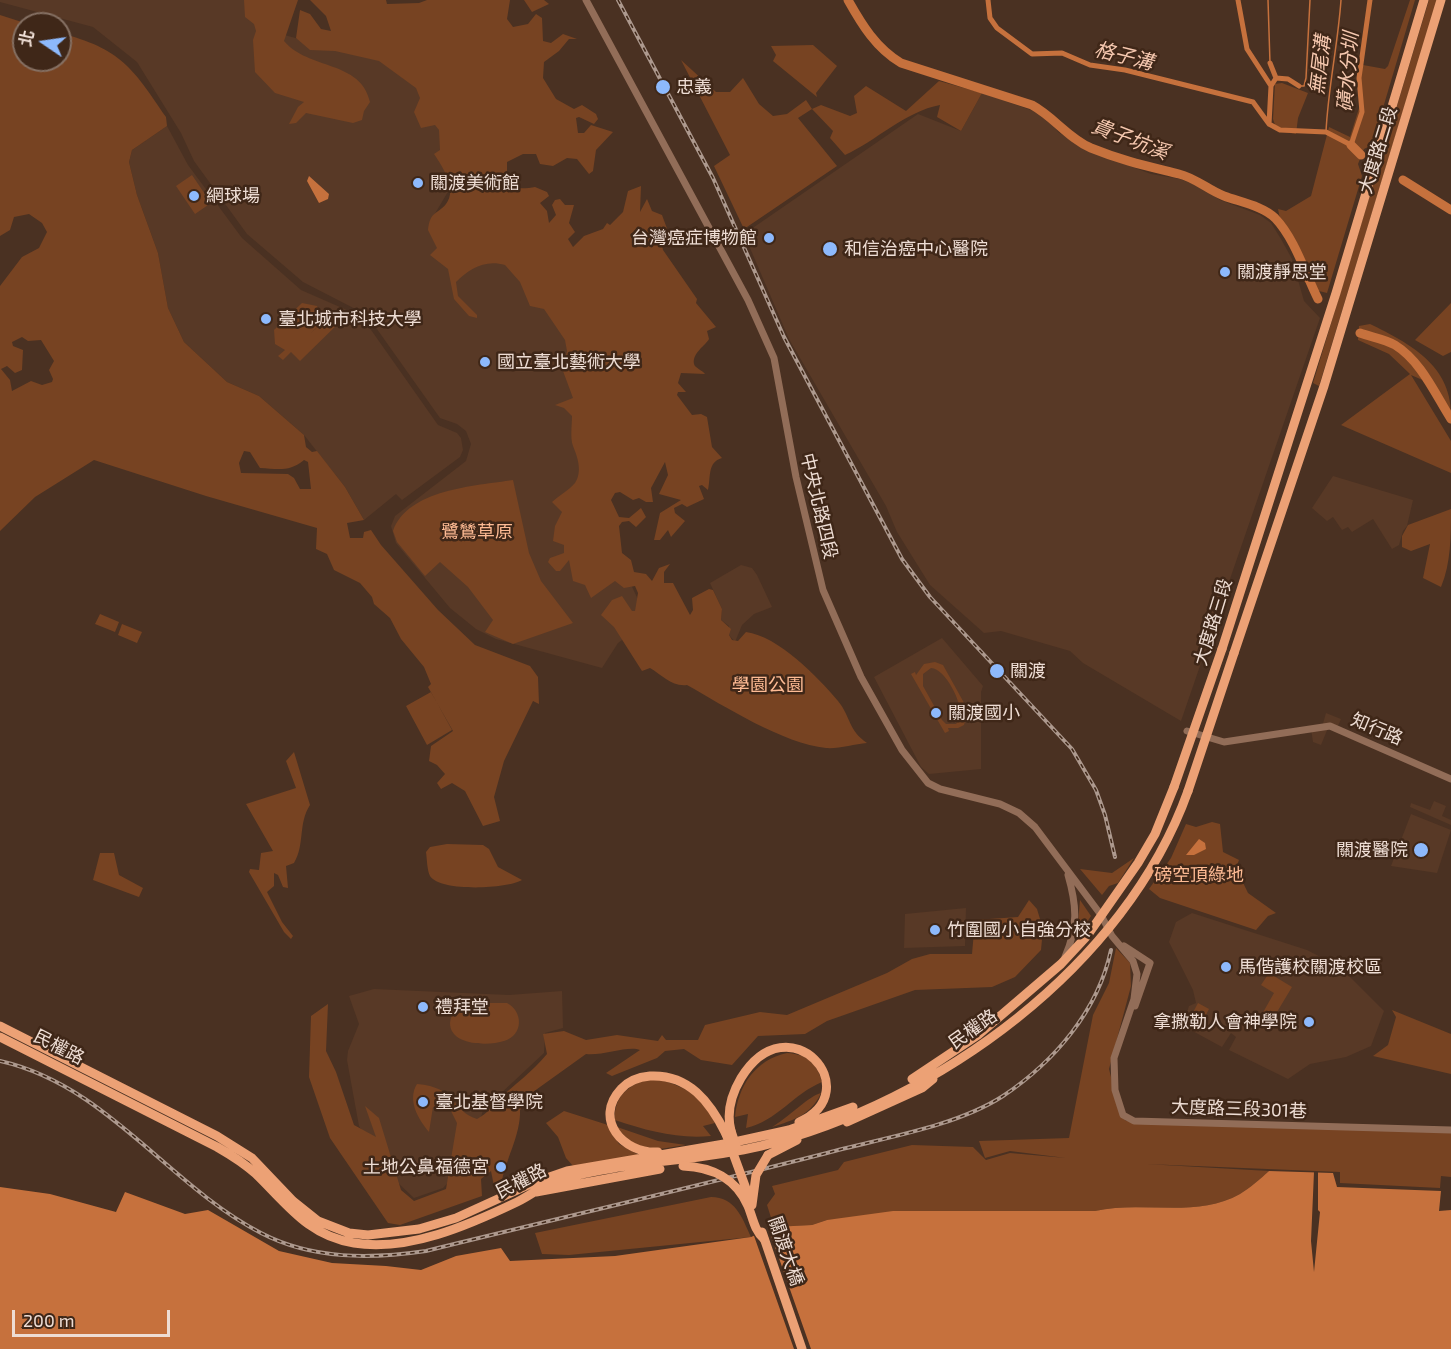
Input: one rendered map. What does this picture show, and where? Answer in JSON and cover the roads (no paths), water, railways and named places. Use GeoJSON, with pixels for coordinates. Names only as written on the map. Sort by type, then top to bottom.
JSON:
{"type":"FeatureCollection","features":[{"type":"Feature","properties":{"kind":"main road","name":"大度路二段"},"geometry":{"type":"LineString","coordinates":[[1333,300],[1424,0]]}},
{"type":"Feature","properties":{"kind":"main road","name":"大度路二段"},"geometry":{"type":"LineString","coordinates":[[1340,335],[1441,0]]}},
{"type":"Feature","properties":{"kind":"main road","name":"大度路三段"},"geometry":{"type":"LineString","coordinates":[[1087,936],[1155,834],[1174,787],[1222,649],[1333,300]]}},
{"type":"Feature","properties":{"kind":"main road","name":"大度路三段"},"geometry":{"type":"LineString","coordinates":[[1093,946],[1151,868],[1167,841],[1188,791],[1340,335]]}},
{"type":"Feature","properties":{"kind":"main road","name":"民權路"},"geometry":{"type":"LineString","coordinates":[[0,1037],[217,1147],[258,1176],[299,1220],[327,1236],[342,1241],[379,1245],[434,1234],[495,1213],[546,1185],[585,1174],[732,1148],[832,1119],[944,1069],[1061,964],[1087,936]]}},
{"type":"Feature","properties":{"kind":"main road","name":"民權路"},"geometry":{"type":"LineString","coordinates":[[0,1026],[217,1136],[262,1167],[304,1212],[332,1227],[349,1233],[368,1235],[419,1229],[456,1218],[535,1182],[567,1171],[687,1150],[732,1148],[766,1134],[832,1119],[957,1055],[1017,1018],[1093,946]]}},
{"type":"Feature","properties":{"kind":"main road","name":"關渡大橋"},"geometry":{"type":"LineString","coordinates":[[728,1132],[729,1108],[734,1090],[745,1072],[769,1052],[783,1047],[800,1048],[814,1056],[822,1068],[826,1081],[821,1105],[801,1121],[766,1134]]}},
{"type":"Feature","properties":{"kind":"main road"},"geometry":{"type":"LineString","coordinates":[[752,1205],[756,1175],[762,1164],[777,1149],[862,1117],[912,1093],[944,1069]]}},
{"type":"Feature","properties":{"kind":"main road","name":"關渡大橋"},"geometry":{"type":"LineString","coordinates":[[687,1150],[639,1151],[621,1141],[611,1121],[611,1110],[620,1090],[630,1081],[641,1077],[673,1078],[688,1085],[710,1105],[728,1132],[802,1349]]}},
{"type":"Feature","properties":{"kind":"main road"},"geometry":{"type":"LineString","coordinates":[[536,1192],[683,1166],[709,1169],[723,1175],[737,1188],[747,1203],[757,1232],[764,1239]]}},
{"type":"Feature","properties":{"kind":"street","name":"中央北路四段"},"geometry":{"type":"LineString","coordinates":[[586,0],[748,300],[770,348],[796,477],[823,590],[861,677],[907,759],[928,783],[940,789],[1000,804],[1019,813],[1035,827],[1101,915],[1114,939]]}},
{"type":"Feature","properties":{"kind":"street","name":"知行路"},"geometry":{"type":"LineString","coordinates":[[1187,731],[1224,742],[1330,726],[1451,779]]}},
{"type":"Feature","properties":{"kind":"street"},"geometry":{"type":"LineString","coordinates":[[1061,964],[1073,938],[1077,913],[1067,870]]}},
{"type":"Feature","properties":{"kind":"street"},"geometry":{"type":"LineString","coordinates":[[1114,939],[1141,964],[1149,963]]}},
{"type":"Feature","properties":{"kind":"street"},"geometry":{"type":"LineString","coordinates":[[1114,939],[1149,963]]}},
{"type":"Feature","properties":{"kind":"street"},"geometry":{"type":"LineString","coordinates":[[1127,1021],[1137,974],[1128,953]]}},
{"type":"Feature","properties":{"kind":"street"},"geometry":{"type":"LineString","coordinates":[[1127,1021],[1137,1002],[1149,963]]}},
{"type":"Feature","properties":{"kind":"street","name":"大度路三段301巷"},"geometry":{"type":"LineString","coordinates":[[1127,1021],[1114,1058],[1113,1075],[1118,1100],[1126,1118],[1233,1125],[1451,1131]]}},
{"type":"Feature","properties":{"kind":"waterway","name":"貴子坑溪"},"geometry":{"type":"LineString","coordinates":[[848,0],[864,27],[877,43],[901,63],[1032,105],[1075,139],[1091,148],[1124,160],[1185,176],[1218,193],[1258,207],[1270,214],[1288,236],[1318,299]]}},
{"type":"Feature","properties":{"kind":"waterway","name":"格子溝"},"geometry":{"type":"LineString","coordinates":[[988,0],[990,18],[997,28],[1032,54],[1062,53],[1090,65],[1125,70],[1253,102],[1269,124]]}},
{"type":"Feature","properties":{"kind":"waterway"},"geometry":{"type":"LineString","coordinates":[[1238,0],[1247,49],[1271,86]]}},
{"type":"Feature","properties":{"kind":"waterway"},"geometry":{"type":"LineString","coordinates":[[1268,0],[1270,63]]}},
{"type":"Feature","properties":{"kind":"waterway"},"geometry":{"type":"LineString","coordinates":[[1299,86],[1304,86],[1306,78],[1310,0]]}},
{"type":"Feature","properties":{"kind":"waterway","name":"無尾溝"},"geometry":{"type":"LineString","coordinates":[[1326,132],[1341,0]]}},
{"type":"Feature","properties":{"kind":"waterway","name":"磺水分圳"},"geometry":{"type":"LineString","coordinates":[[1270,63],[1276,78],[1271,86],[1269,124],[1280,130],[1326,132],[1351,145],[1362,112],[1359,78],[1370,0]]}},
{"type":"Feature","properties":{"kind":"waterway"},"geometry":{"type":"LineString","coordinates":[[1276,78],[1288,79],[1299,86]]}},
{"type":"Feature","properties":{"kind":"waterway"},"geometry":{"type":"LineString","coordinates":[[1351,145],[1361,155]]}},
{"type":"Feature","properties":{"kind":"waterway"},"geometry":{"type":"LineString","coordinates":[[1403,180],[1451,210]]}},
{"type":"Feature","properties":{"kind":"waterway","name":"貴子坑溪"},"geometry":{"type":"LineString","coordinates":[[1360,333],[1391,343],[1404,352],[1420,369],[1451,419]]}},
{"type":"Feature","properties":{"kind":"railway"},"geometry":{"type":"LineString","coordinates":[[618,0],[713,178],[784,337],[902,559],[930,597],[1072,749],[1096,790],[1105,815],[1115,857]]}},
{"type":"Feature","properties":{"kind":"railway"},"geometry":{"type":"LineString","coordinates":[[0,1061],[38,1073],[73,1091],[105,1113],[227,1213],[261,1233],[281,1242],[322,1253],[363,1256],[405,1254],[426,1251],[918,1130],[941,1124],[984,1107],[1003,1096],[1040,1067],[1071,1033],[1096,994],[1111,950]]}},
{"type":"Feature","properties":{"kind":"place","name":"忠義"},"geometry":{"type":"Point","coordinates":[663,87]}},
{"type":"Feature","properties":{"kind":"place","name":"關渡美術館"},"geometry":{"type":"Point","coordinates":[418,183]}},
{"type":"Feature","properties":{"kind":"place","name":"網球場"},"geometry":{"type":"Point","coordinates":[194,196]}},
{"type":"Feature","properties":{"kind":"place","name":"台灣癌症博物館"},"geometry":{"type":"Point","coordinates":[769,238]}},
{"type":"Feature","properties":{"kind":"place","name":"和信治癌中心醫院"},"geometry":{"type":"Point","coordinates":[830,249]}},
{"type":"Feature","properties":{"kind":"place","name":"關渡靜思堂"},"geometry":{"type":"Point","coordinates":[1225,272]}},
{"type":"Feature","properties":{"kind":"place","name":"臺北城市科技大學"},"geometry":{"type":"Point","coordinates":[266,319]}},
{"type":"Feature","properties":{"kind":"place","name":"國立臺北藝術大學"},"geometry":{"type":"Point","coordinates":[485,362]}},
{"type":"Feature","properties":{"kind":"place","name":"關渡"},"geometry":{"type":"Point","coordinates":[997,671]}},
{"type":"Feature","properties":{"kind":"place","name":"關渡國小"},"geometry":{"type":"Point","coordinates":[936,713]}},
{"type":"Feature","properties":{"kind":"place","name":"關渡醫院"},"geometry":{"type":"Point","coordinates":[1421,850]}},
{"type":"Feature","properties":{"kind":"place","name":"竹圍國小自強分校"},"geometry":{"type":"Point","coordinates":[935,930]}},
{"type":"Feature","properties":{"kind":"place","name":"馬偕護校關渡校區"},"geometry":{"type":"Point","coordinates":[1226,967]}},
{"type":"Feature","properties":{"kind":"place","name":"禮拜堂"},"geometry":{"type":"Point","coordinates":[423,1007]}},
{"type":"Feature","properties":{"kind":"place","name":"拿撒勒人會神學院"},"geometry":{"type":"Point","coordinates":[1309,1022]}},
{"type":"Feature","properties":{"kind":"place","name":"臺北基督學院"},"geometry":{"type":"Point","coordinates":[423,1102]}},
{"type":"Feature","properties":{"kind":"place","name":"土地公鼻福德宮"},"geometry":{"type":"Point","coordinates":[501,1167]}},
{"type":"Feature","properties":{"kind":"park label","name":"鷺鷥草原"},"geometry":{"type":"Point","coordinates":[477,532]}},
{"type":"Feature","properties":{"kind":"park label","name":"學園公園"},"geometry":{"type":"Point","coordinates":[768,685]}},
{"type":"Feature","properties":{"kind":"park label","name":"磅空頂綠地"},"geometry":{"type":"Point","coordinates":[1199,875]}}]}
